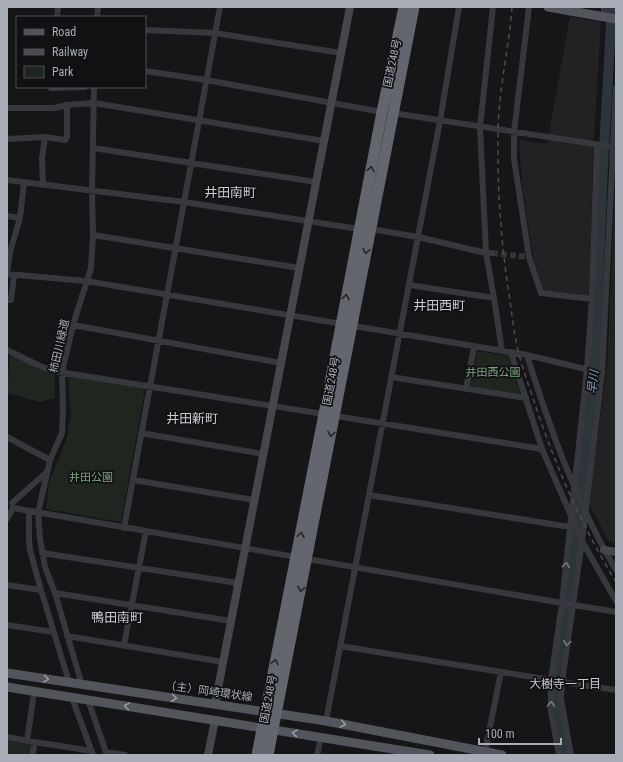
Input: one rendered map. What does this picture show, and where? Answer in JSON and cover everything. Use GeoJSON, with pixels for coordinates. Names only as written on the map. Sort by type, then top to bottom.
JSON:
{"type":"FeatureCollection","features":[{"type":"Feature","properties":{"kind":"highway","name":"国道248号"},"geometry":{"type":"LineString","coordinates":[[346,325],[371,229],[387,113],[404,7]]}},
{"type":"Feature","properties":{"kind":"highway","name":"国道248号"},"geometry":{"type":"LineString","coordinates":[[257,755],[265,712],[301,558],[330,415],[346,325],[359,230],[414,7]]}},
{"type":"Feature","properties":{"kind":"highway","name":"国道248号"},"geometry":{"type":"LineString","coordinates":[[268,755],[277,714],[301,558]]}},
{"type":"Feature","properties":{"kind":"main road"},"geometry":{"type":"LineString","coordinates":[[548,7],[616,19]]}},
{"type":"Feature","properties":{"kind":"main road","name":"（主）岡崎環状線"},"geometry":{"type":"LineString","coordinates":[[7,673],[326,721],[502,755]]}},
{"type":"Feature","properties":{"kind":"main road"},"geometry":{"type":"LineString","coordinates":[[7,687],[430,755]]}},
{"type":"Feature","properties":{"kind":"street"},"geometry":{"type":"LineString","coordinates":[[124,528],[220,7]]}},
{"type":"Feature","properties":{"kind":"street"},"geometry":{"type":"LineString","coordinates":[[215,704],[350,7]]}},
{"type":"Feature","properties":{"kind":"street"},"geometry":{"type":"LineString","coordinates":[[326,721],[440,121],[459,7]]}},
{"type":"Feature","properties":{"kind":"street"},"geometry":{"type":"LineString","coordinates":[[494,7],[480,127],[489,253],[502,351]]}},
{"type":"Feature","properties":{"kind":"street"},"geometry":{"type":"LineString","coordinates":[[529,7],[514,132],[515,166],[529,257],[541,293],[592,299]]}},
{"type":"Feature","properties":{"kind":"street"},"geometry":{"type":"LineString","coordinates":[[604,7],[604,17]]}},
{"type":"Feature","properties":{"kind":"street"},"geometry":{"type":"LineString","coordinates":[[146,30],[215,33],[341,53]]}},
{"type":"Feature","properties":{"kind":"street"},"geometry":{"type":"LineString","coordinates":[[146,71],[206,80],[387,113],[614,148]]}},
{"type":"Feature","properties":{"kind":"street","name":"柿田川緑道"},"geometry":{"type":"LineString","coordinates":[[82,685],[45,567],[40,539],[38,513],[50,460],[62,433],[62,372],[73,325],[91,268],[93,235],[92,190],[94,88]]}},
{"type":"Feature","properties":{"kind":"street"},"geometry":{"type":"LineString","coordinates":[[571,755],[561,699],[562,682],[582,541],[602,373],[616,88]]}},
{"type":"Feature","properties":{"kind":"street"},"geometry":{"type":"LineString","coordinates":[[7,108],[54,108],[67,105],[94,103],[324,141]]}},
{"type":"Feature","properties":{"kind":"street"},"geometry":{"type":"LineString","coordinates":[[7,139],[45,137],[65,140],[67,138],[67,105]]}},
{"type":"Feature","properties":{"kind":"street"},"geometry":{"type":"LineString","coordinates":[[43,185],[42,159],[45,137]]}},
{"type":"Feature","properties":{"kind":"street"},"geometry":{"type":"LineString","coordinates":[[559,755],[551,711],[551,680],[562,603],[587,369],[592,299],[597,145]]}},
{"type":"Feature","properties":{"kind":"street"},"geometry":{"type":"LineString","coordinates":[[93,148],[316,182]]}},
{"type":"Feature","properties":{"kind":"street"},"geometry":{"type":"LineString","coordinates":[[7,180],[184,202],[359,230]]}},
{"type":"Feature","properties":{"kind":"street"},"geometry":{"type":"LineString","coordinates":[[24,182],[20,218],[10,252],[7,274],[14,276],[86,281],[527,355],[602,373]]}},
{"type":"Feature","properties":{"kind":"street"},"geometry":{"type":"LineString","coordinates":[[7,216],[20,218]]}},
{"type":"Feature","properties":{"kind":"street"},"geometry":{"type":"LineString","coordinates":[[371,229],[418,237],[489,253]]}},
{"type":"Feature","properties":{"kind":"street"},"geometry":{"type":"LineString","coordinates":[[93,235],[299,268]]}},
{"type":"Feature","properties":{"kind":"street"},"geometry":{"type":"LineString","coordinates":[[7,300],[10,300],[14,276]]}},
{"type":"Feature","properties":{"kind":"street"},"geometry":{"type":"LineString","coordinates":[[409,285],[494,298]]}},
{"type":"Feature","properties":{"kind":"street"},"geometry":{"type":"LineString","coordinates":[[73,325],[281,363]]}},
{"type":"Feature","properties":{"kind":"street"},"geometry":{"type":"LineString","coordinates":[[466,389],[474,347]]}},
{"type":"Feature","properties":{"kind":"street"},"geometry":{"type":"LineString","coordinates":[[7,350],[53,371],[542,449]]}},
{"type":"Feature","properties":{"kind":"street"},"geometry":{"type":"LineString","coordinates":[[511,353],[542,449],[582,541],[616,601]]}},
{"type":"Feature","properties":{"kind":"street"},"geometry":{"type":"LineString","coordinates":[[527,355],[546,415],[574,487],[604,550],[616,570]]}},
{"type":"Feature","properties":{"kind":"street"},"geometry":{"type":"LineString","coordinates":[[391,377],[526,398]]}},
{"type":"Feature","properties":{"kind":"street"},"geometry":{"type":"LineString","coordinates":[[141,433],[263,454]]}},
{"type":"Feature","properties":{"kind":"street"},"geometry":{"type":"LineString","coordinates":[[7,437],[50,460]]}},
{"type":"Feature","properties":{"kind":"street"},"geometry":{"type":"LineString","coordinates":[[7,519],[11,504],[48,472]]}},
{"type":"Feature","properties":{"kind":"street"},"geometry":{"type":"LineString","coordinates":[[133,480],[254,500]]}},
{"type":"Feature","properties":{"kind":"street"},"geometry":{"type":"LineString","coordinates":[[369,495],[570,527]]}},
{"type":"Feature","properties":{"kind":"street"},"geometry":{"type":"LineString","coordinates":[[11,504],[38,513],[616,612]]}},
{"type":"Feature","properties":{"kind":"street"},"geometry":{"type":"LineString","coordinates":[[29,511],[29,540],[41,590],[69,682]]}},
{"type":"Feature","properties":{"kind":"street"},"geometry":{"type":"LineString","coordinates":[[124,645],[146,532]]}},
{"type":"Feature","properties":{"kind":"street"},"geometry":{"type":"LineString","coordinates":[[604,550],[616,552]]}},
{"type":"Feature","properties":{"kind":"street"},"geometry":{"type":"LineString","coordinates":[[42,553],[238,583]]}},
{"type":"Feature","properties":{"kind":"street"},"geometry":{"type":"LineString","coordinates":[[7,585],[41,590]]}},
{"type":"Feature","properties":{"kind":"street"},"geometry":{"type":"LineString","coordinates":[[54,593],[231,621]]}},
{"type":"Feature","properties":{"kind":"street"},"geometry":{"type":"LineString","coordinates":[[7,625],[53,632]]}},
{"type":"Feature","properties":{"kind":"street"},"geometry":{"type":"LineString","coordinates":[[67,636],[223,662]]}},
{"type":"Feature","properties":{"kind":"street"},"geometry":{"type":"LineString","coordinates":[[340,646],[551,680]]}},
{"type":"Feature","properties":{"kind":"street"},"geometry":{"type":"LineString","coordinates":[[485,752],[501,672]]}},
{"type":"Feature","properties":{"kind":"street"},"geometry":{"type":"LineString","coordinates":[[562,682],[616,690]]}},
{"type":"Feature","properties":{"kind":"street"},"geometry":{"type":"LineString","coordinates":[[27,740],[34,692]]}},
{"type":"Feature","properties":{"kind":"street"},"geometry":{"type":"LineString","coordinates":[[72,698],[92,753]]}},
{"type":"Feature","properties":{"kind":"street"},"geometry":{"type":"LineString","coordinates":[[88,700],[106,754],[126,755]]}},
{"type":"Feature","properties":{"kind":"street"},"geometry":{"type":"LineString","coordinates":[[208,755],[215,720]]}},
{"type":"Feature","properties":{"kind":"street"},"geometry":{"type":"LineString","coordinates":[[7,736],[92,753]]}},
{"type":"Feature","properties":{"kind":"street"},"geometry":{"type":"LineString","coordinates":[[317,755],[320,737]]}},
{"type":"Feature","properties":{"kind":"street"},"geometry":{"type":"LineString","coordinates":[[32,755],[35,742]]}},
{"type":"Feature","properties":{"kind":"shaded area"},"geometry":{"type":"Polygon","coordinates":[[[570,17],[601,22],[593,153],[590,296],[543,291],[533,256],[522,187],[519,140],[547,144],[570,17]]]}},
{"type":"Feature","properties":{"kind":"shaded area"},"geometry":{"type":"Polygon","coordinates":[[[616,160],[616,543],[609,542],[589,503],[607,368],[616,160]]]}},
{"type":"Feature","properties":{"kind":"green space","name":"井田西公園"},"geometry":{"type":"Polygon","coordinates":[[[477,351],[508,356],[520,394],[470,387],[477,351]]]}},
{"type":"Feature","properties":{"kind":"green space"},"geometry":{"type":"Polygon","coordinates":[[[10,354],[55,375],[55,398],[40,402],[7,393],[10,354]]]}},
{"type":"Feature","properties":{"kind":"green space","name":"井田公園"},"geometry":{"type":"Polygon","coordinates":[[[68,374],[145,389],[121,522],[46,509],[49,483],[67,438],[71,414],[68,374]]]}},
{"type":"Feature","properties":{"kind":"green space"},"geometry":{"type":"Polygon","coordinates":[[[7,738],[31,743],[29,755],[7,755],[7,738]]]}},
{"type":"Feature","properties":{"kind":"waterway","name":"早川"},"geometry":{"type":"LineString","coordinates":[[564,755],[557,714],[554,680],[579,512],[595,367],[603,167],[612,7]]}},
{"type":"Feature","properties":{"kind":"tunnel"},"geometry":{"type":"LineString","coordinates":[[492,253],[529,257]]}},
{"type":"Feature","properties":{"kind":"railway"},"geometry":{"type":"LineString","coordinates":[[512,7],[500,99],[498,151],[502,237],[515,335],[526,378],[553,455],[592,540],[616,582]]}},
{"type":"Feature","properties":{"kind":"district","name":"井田南町"},"geometry":{"type":"Point","coordinates":[230,192]}},
{"type":"Feature","properties":{"kind":"district","name":"井田西町"},"geometry":{"type":"Point","coordinates":[439,305]}},
{"type":"Feature","properties":{"kind":"district","name":"井田新町"},"geometry":{"type":"Point","coordinates":[192,418]}},
{"type":"Feature","properties":{"kind":"district","name":"鴨田南町"},"geometry":{"type":"Point","coordinates":[117,617]}},
{"type":"Feature","properties":{"kind":"district","name":"大樹寺一丁目"},"geometry":{"type":"Point","coordinates":[565,684]}}]}
